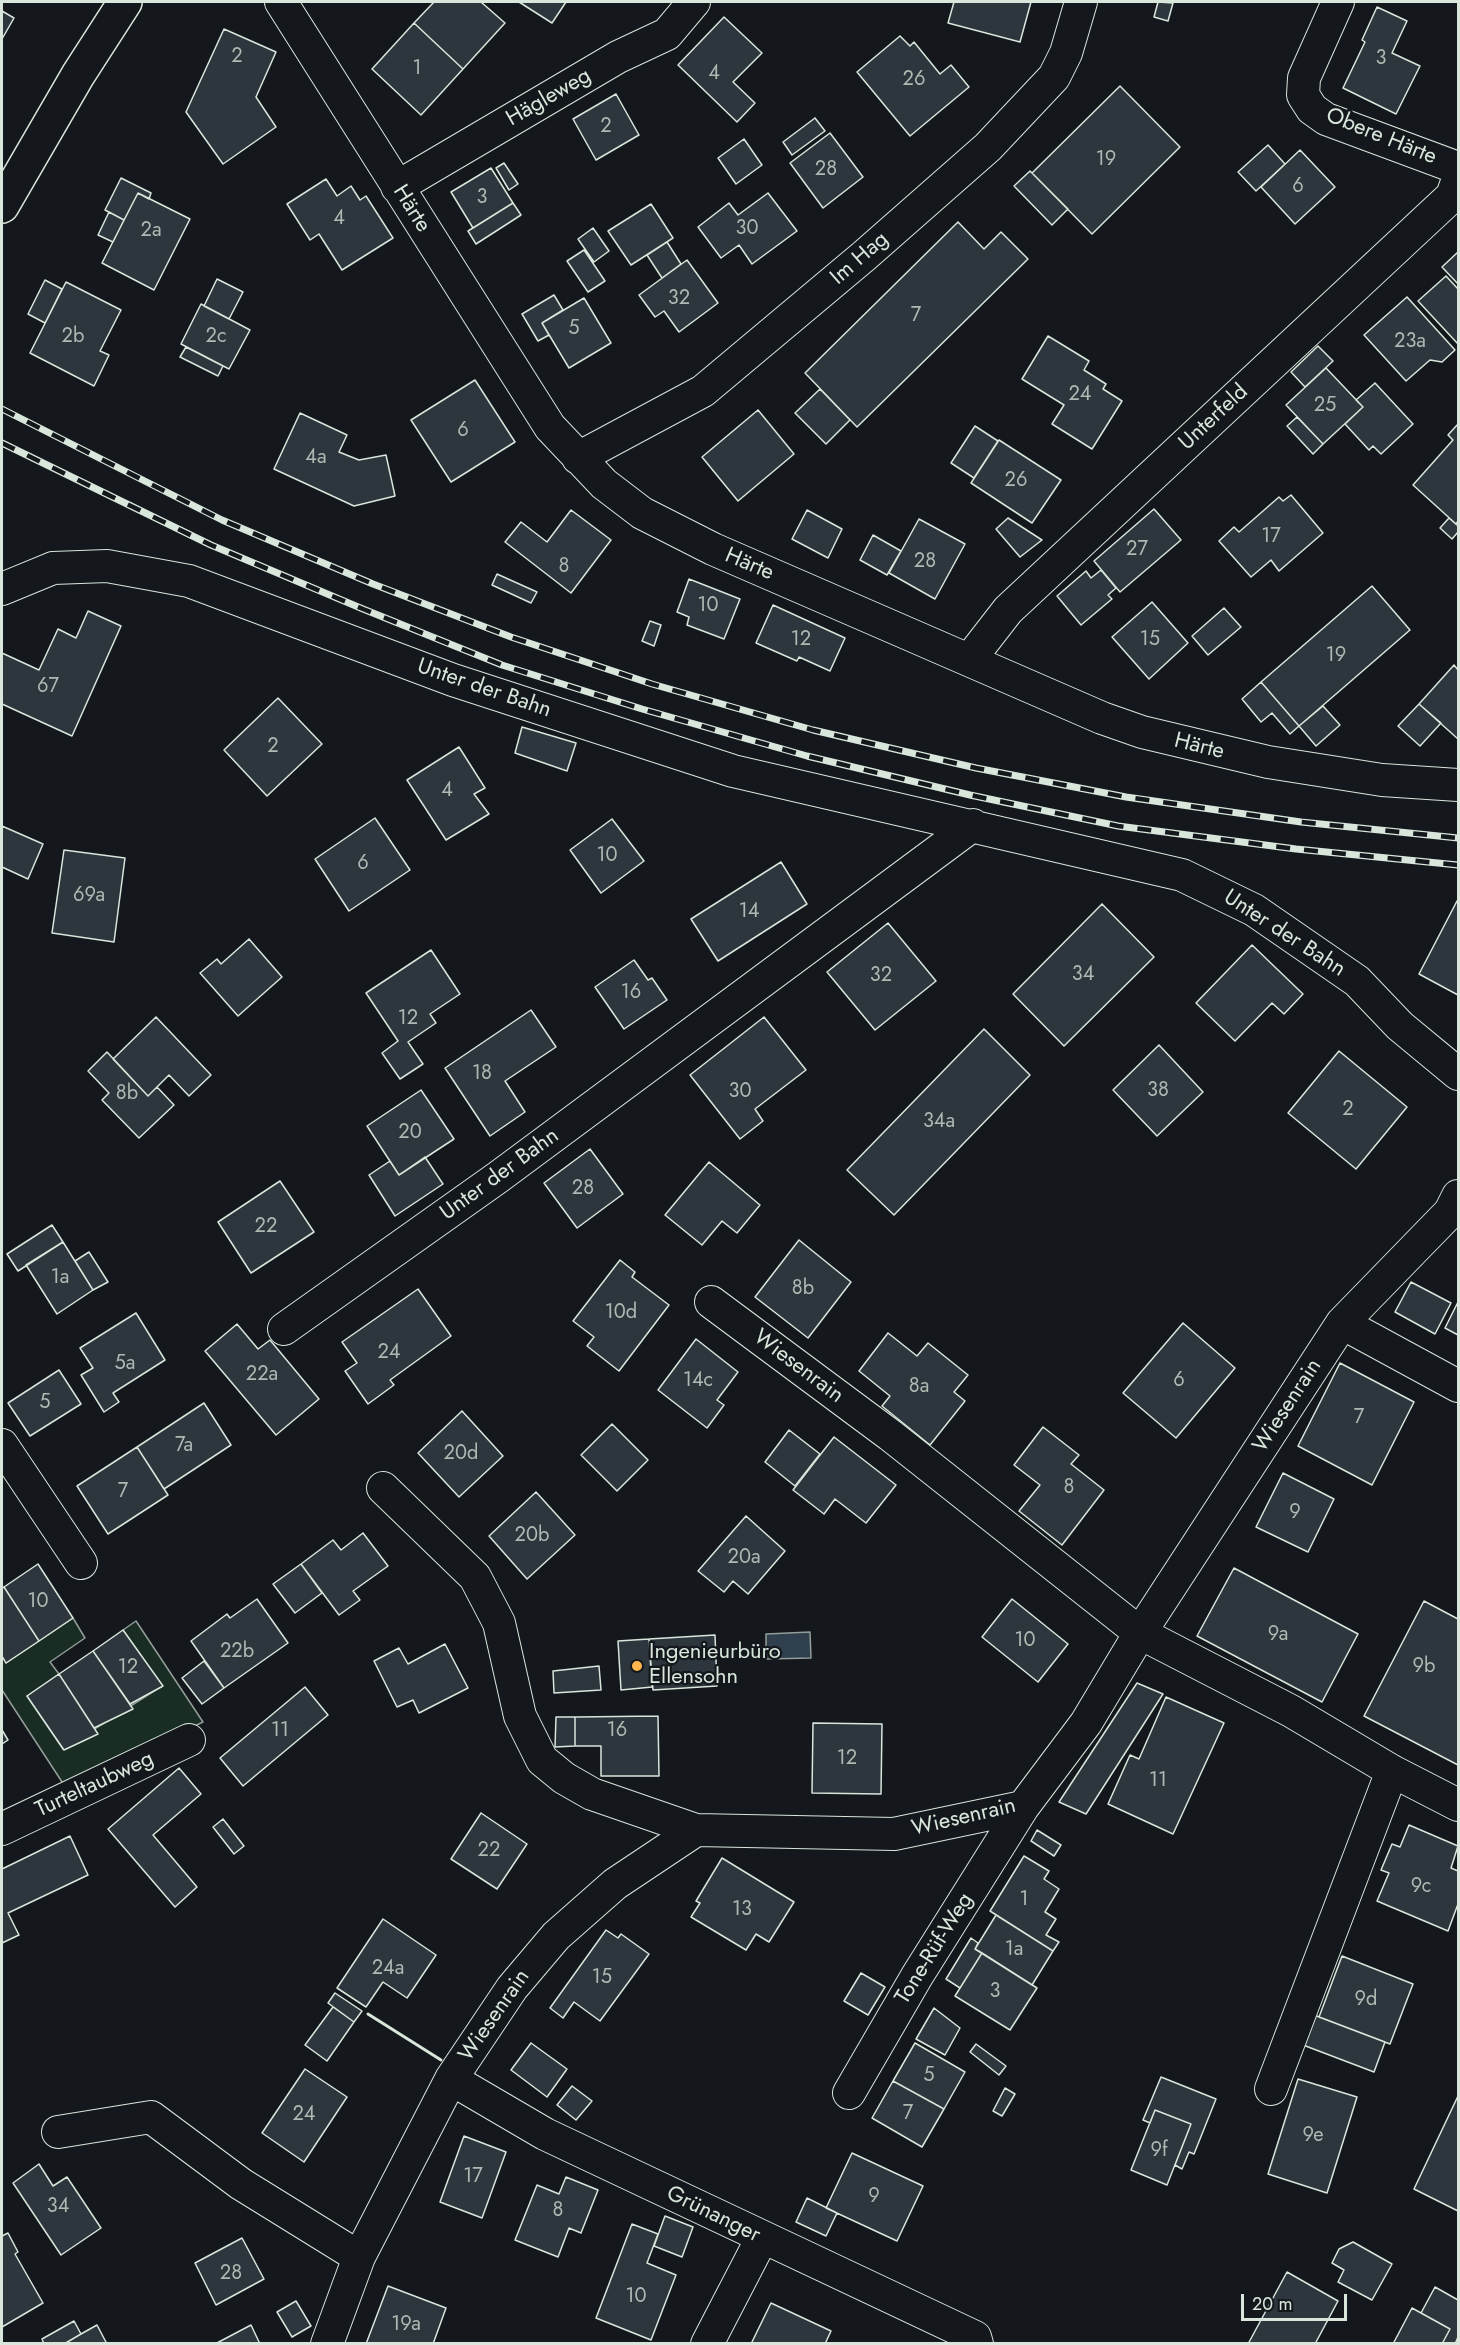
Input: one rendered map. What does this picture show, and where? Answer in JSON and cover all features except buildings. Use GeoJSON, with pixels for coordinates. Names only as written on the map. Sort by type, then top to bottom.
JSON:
{"type":"FeatureCollection","features":[{"type":"Feature","properties":{"kind":"main road"},"geometry":{"type":"LineString","coordinates":[[2,206],[78,75],[125,2]]}},
{"type":"Feature","properties":{"kind":"street","name":"Härte"},"geometry":{"type":"LineString","coordinates":[[281,2],[550,427],[604,484],[642,513],[697,541],[1102,718],[1203,749],[1382,780],[1458,785]]}},
{"type":"Feature","properties":{"kind":"street","name":"Hägleweg"},"geometry":{"type":"LineString","coordinates":[[398,187],[618,57],[667,34],[694,2]]}},
{"type":"Feature","properties":{"kind":"street","name":"Im Hag"},"geometry":{"type":"LineString","coordinates":[[578,458],[703,391],[864,256],[988,147],[1054,77],[1066,53],[1081,2]]}},
{"type":"Feature","properties":{"kind":"street","name":"Obere Härte"},"geometry":{"type":"LineString","coordinates":[[1338,2],[1304,78],[1303,95],[1312,109],[1326,119],[1458,168]]}},
{"type":"Feature","properties":{"kind":"street","name":"Unterfeld"},"geometry":{"type":"LineString","coordinates":[[970,659],[1008,610],[1452,196],[1458,179]]}},
{"type":"Feature","properties":{"kind":"street","name":"Unter der Bahn"},"geometry":{"type":"LineString","coordinates":[[2,589],[53,567],[107,566],[189,581],[453,680],[733,771],[1182,875],[1203,883],[1254,910],[1357,981],[1400,1026],[1458,1074]]}},
{"type":"Feature","properties":{"kind":"street","name":"Unter der Bahn"},"geometry":{"type":"LineString","coordinates":[[284,1329],[497,1178],[973,825]]}},
{"type":"Feature","properties":{"kind":"street","name":"Wiesenrain"},"geometry":{"type":"LineString","coordinates":[[383,1488],[475,1577],[499,1623],[520,1716],[542,1760],[564,1778],[592,1794],[696,1830],[894,1834],[1023,1807],[1086,1723],[1140,1633],[1342,1323],[1450,1212],[1458,1196]]}},
{"type":"Feature","properties":{"kind":"street","name":"Wiesenrain"},"geometry":{"type":"LineString","coordinates":[[711,1302],[890,1436],[1140,1633],[1291,1711],[1392,1771],[1458,1805]]}},
{"type":"Feature","properties":{"kind":"street"},"geometry":{"type":"LineString","coordinates":[[1342,1323],[1458,1386]]}},
{"type":"Feature","properties":{"kind":"street"},"geometry":{"type":"LineString","coordinates":[[2,1445],[81,1563]]}},
{"type":"Feature","properties":{"kind":"street","name":"Turteltaubweg"},"geometry":{"type":"LineString","coordinates":[[2,1829],[189,1740]]}},
{"type":"Feature","properties":{"kind":"street"},"geometry":{"type":"LineString","coordinates":[[1271,2090],[1392,1771]]}},
{"type":"Feature","properties":{"kind":"street","name":"Tone-Rüf-Weg"},"geometry":{"type":"LineString","coordinates":[[849,2093],[917,1976],[1023,1807]]}},
{"type":"Feature","properties":{"kind":"street","name":"Wiesenrain"},"geometry":{"type":"LineString","coordinates":[[327,2343],[358,2257],[451,2079],[512,1988],[556,1936],[615,1884],[696,1830]]}},
{"type":"Feature","properties":{"kind":"street","name":"Grünanger"},"geometry":{"type":"LineString","coordinates":[[451,2079],[545,2134],[975,2337],[977,2343]]}},
{"type":"Feature","properties":{"kind":"street"},"geometry":{"type":"LineString","coordinates":[[58,2132],[151,2117],[242,2184],[358,2257]]}},
{"type":"Feature","properties":{"kind":"street"},"geometry":{"type":"LineString","coordinates":[[707,2343],[762,2238]]}},
{"type":"Feature","properties":{"kind":"green space"},"geometry":{"type":"Polygon","coordinates":[[[73,1618],[85,1638],[50,1662],[59,1674],[27,1696],[63,1749],[162,1686],[123,1630],[136,1621],[203,1722],[66,1788],[2,1690],[2,1656],[6,1663],[73,1618]]]}},
{"type":"Feature","properties":{"kind":"water"},"geometry":{"type":"Polygon","coordinates":[[[810,1632],[811,1658],[766,1659],[766,1634],[810,1632]]]}},
{"type":"Feature","properties":{"kind":"railway"},"geometry":{"type":"LineString","coordinates":[[2,409],[222,520],[373,584],[511,637],[652,684],[813,730],[976,768],[1126,797],[1301,822],[1458,838]]}},
{"type":"Feature","properties":{"kind":"railway"},"geometry":{"type":"LineString","coordinates":[[2,443],[211,545],[363,609],[502,665],[642,709],[807,756],[970,795],[1118,826],[1296,849],[1458,865]]}},
{"type":"Feature","properties":{"kind":"wall"},"geometry":{"type":"LineString","coordinates":[[368,2014],[441,2060]]}},
{"type":"Feature","properties":{"kind":"place","name":"Ingenieurbüro Ellensohn"},"geometry":{"type":"Point","coordinates":[637,1666]}}]}
